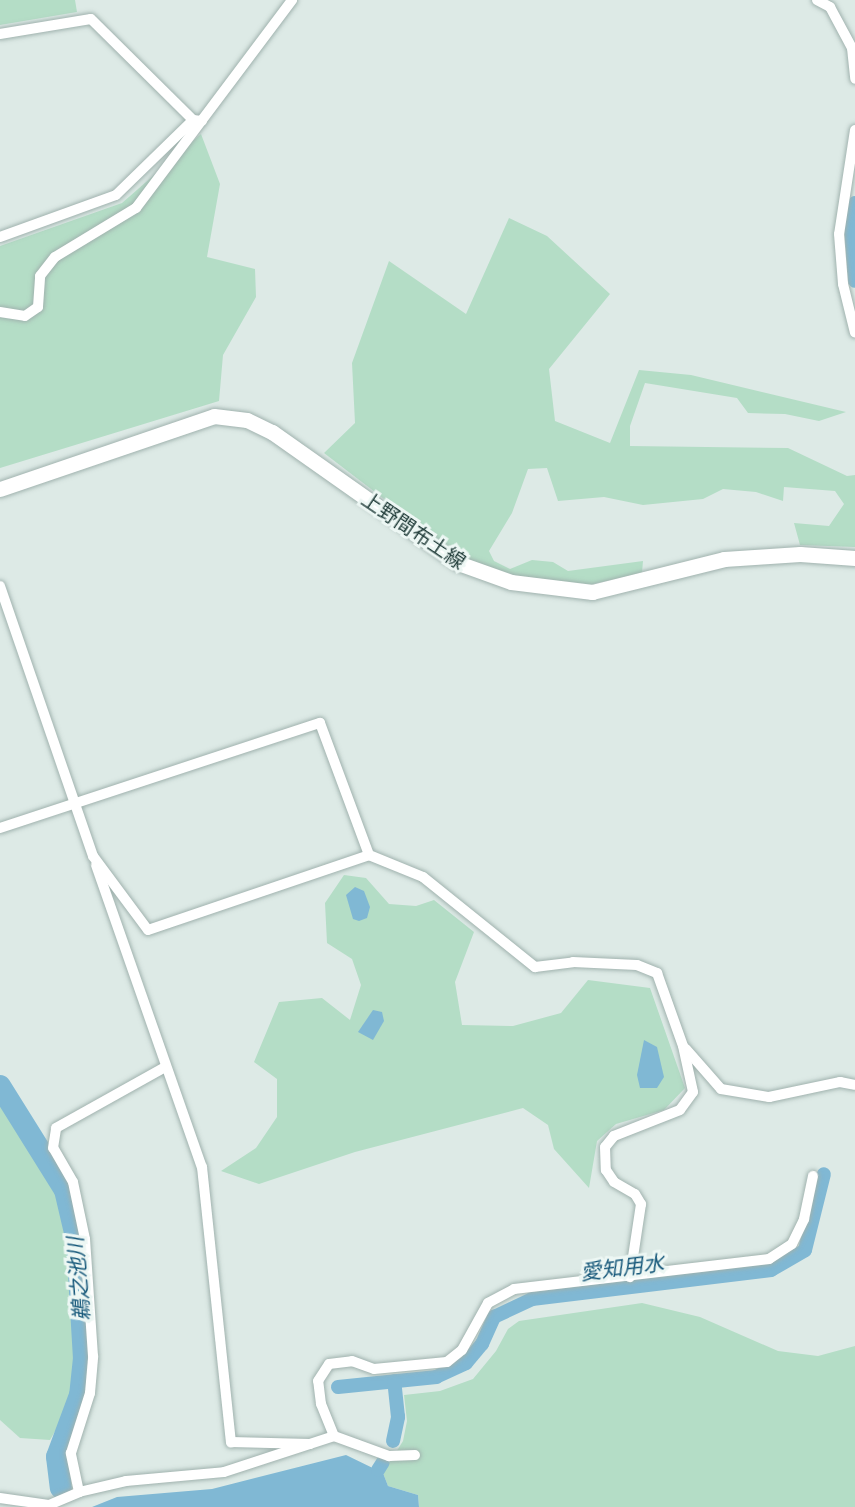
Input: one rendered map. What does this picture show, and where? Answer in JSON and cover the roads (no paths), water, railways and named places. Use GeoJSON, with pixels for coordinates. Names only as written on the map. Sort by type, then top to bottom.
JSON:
{"type":"FeatureCollection","features":[{"type":"Feature","properties":{"kind":"main road","name":"上野間布土線"},"geometry":{"type":"LineString","coordinates":[[0,489],[214,416],[247,420],[272,432],[458,563],[511,582],[592,592],[724,559],[800,554],[855,558]]}},
{"type":"Feature","properties":{"kind":"street"},"geometry":{"type":"LineString","coordinates":[[0,312],[25,316],[38,307],[40,276],[55,256],[136,208],[197,120],[292,0]]}},
{"type":"Feature","properties":{"kind":"street"},"geometry":{"type":"LineString","coordinates":[[817,0],[830,8],[852,48],[855,79]]}},
{"type":"Feature","properties":{"kind":"street"},"geometry":{"type":"LineString","coordinates":[[0,34],[91,19],[197,120]]}},
{"type":"Feature","properties":{"kind":"street"},"geometry":{"type":"LineString","coordinates":[[0,237],[116,195],[197,120]]}},
{"type":"Feature","properties":{"kind":"street"},"geometry":{"type":"LineString","coordinates":[[855,130],[839,234],[843,284],[855,333]]}},
{"type":"Feature","properties":{"kind":"street"},"geometry":{"type":"LineString","coordinates":[[0,586],[72,803],[93,856],[165,1067],[202,1167],[231,1442],[310,1444]]}},
{"type":"Feature","properties":{"kind":"street"},"geometry":{"type":"LineString","coordinates":[[0,828],[320,723],[369,855]]}},
{"type":"Feature","properties":{"kind":"street"},"geometry":{"type":"LineString","coordinates":[[93,856],[148,930],[369,855],[423,877],[535,967],[573,962],[637,964],[657,973],[683,1046],[693,1092],[680,1110],[614,1136],[604,1154],[610,1176],[635,1194],[641,1204],[630,1277]]}},
{"type":"Feature","properties":{"kind":"street"},"geometry":{"type":"LineString","coordinates":[[683,1046],[721,1089],[770,1097],[840,1082],[855,1085]]}},
{"type":"Feature","properties":{"kind":"street"},"geometry":{"type":"LineString","coordinates":[[79,1492],[71,1453],[90,1393],[93,1356],[85,1239],[73,1182],[53,1148],[56,1128],[165,1067]]}},
{"type":"Feature","properties":{"kind":"street"},"geometry":{"type":"LineString","coordinates":[[334,1436],[321,1404],[318,1381],[329,1364],[352,1362],[374,1369],[447,1362],[462,1350],[488,1303],[514,1289],[769,1259],[792,1244],[804,1219],[813,1176]]}},
{"type":"Feature","properties":{"kind":"street"},"geometry":{"type":"LineString","coordinates":[[0,1497],[49,1505],[79,1492],[126,1481],[224,1472],[334,1436],[389,1456],[415,1455]]}},
{"type":"Feature","properties":{"kind":"water"},"geometry":{"type":"Polygon","coordinates":[[[355,887],[364,891],[370,907],[367,918],[359,921],[353,919],[346,895],[355,887]]]}},
{"type":"Feature","properties":{"kind":"water"},"geometry":{"type":"Polygon","coordinates":[[[373,1010],[382,1012],[384,1021],[373,1040],[358,1032],[373,1010]]]}},
{"type":"Feature","properties":{"kind":"water"},"geometry":{"type":"Polygon","coordinates":[[[644,1040],[657,1047],[664,1077],[657,1088],[640,1088],[637,1075],[644,1040]]]}},
{"type":"Feature","properties":{"kind":"water"},"geometry":{"type":"Polygon","coordinates":[[[346,1455],[383,1473],[388,1486],[418,1495],[419,1507],[92,1507],[117,1497],[212,1489],[346,1455]]]}},
{"type":"Feature","properties":{"kind":"waterway","name":"愛知用水"},"geometry":{"type":"LineString","coordinates":[[855,203],[851,226],[855,281]]}},
{"type":"Feature","properties":{"kind":"waterway","name":"鵜之池川"},"geometry":{"type":"LineString","coordinates":[[0,1086],[65,1190],[77,1241],[84,1358],[80,1395],[57,1457],[61,1488]]}},
{"type":"Feature","properties":{"kind":"waterway","name":"愛知用水"},"geometry":{"type":"LineString","coordinates":[[338,1387],[436,1377],[466,1363],[482,1344],[494,1317],[532,1299],[771,1270],[805,1250],[824,1174]]}},
{"type":"Feature","properties":{"kind":"waterway","name":"愛知用水"},"geometry":{"type":"LineString","coordinates":[[393,1441],[398,1417],[394,1381]]}},
{"type":"Feature","properties":{"kind":"waterway","name":"愛知用水"},"geometry":{"type":"LineString","coordinates":[[378,1470],[383,1462]]}}]}
